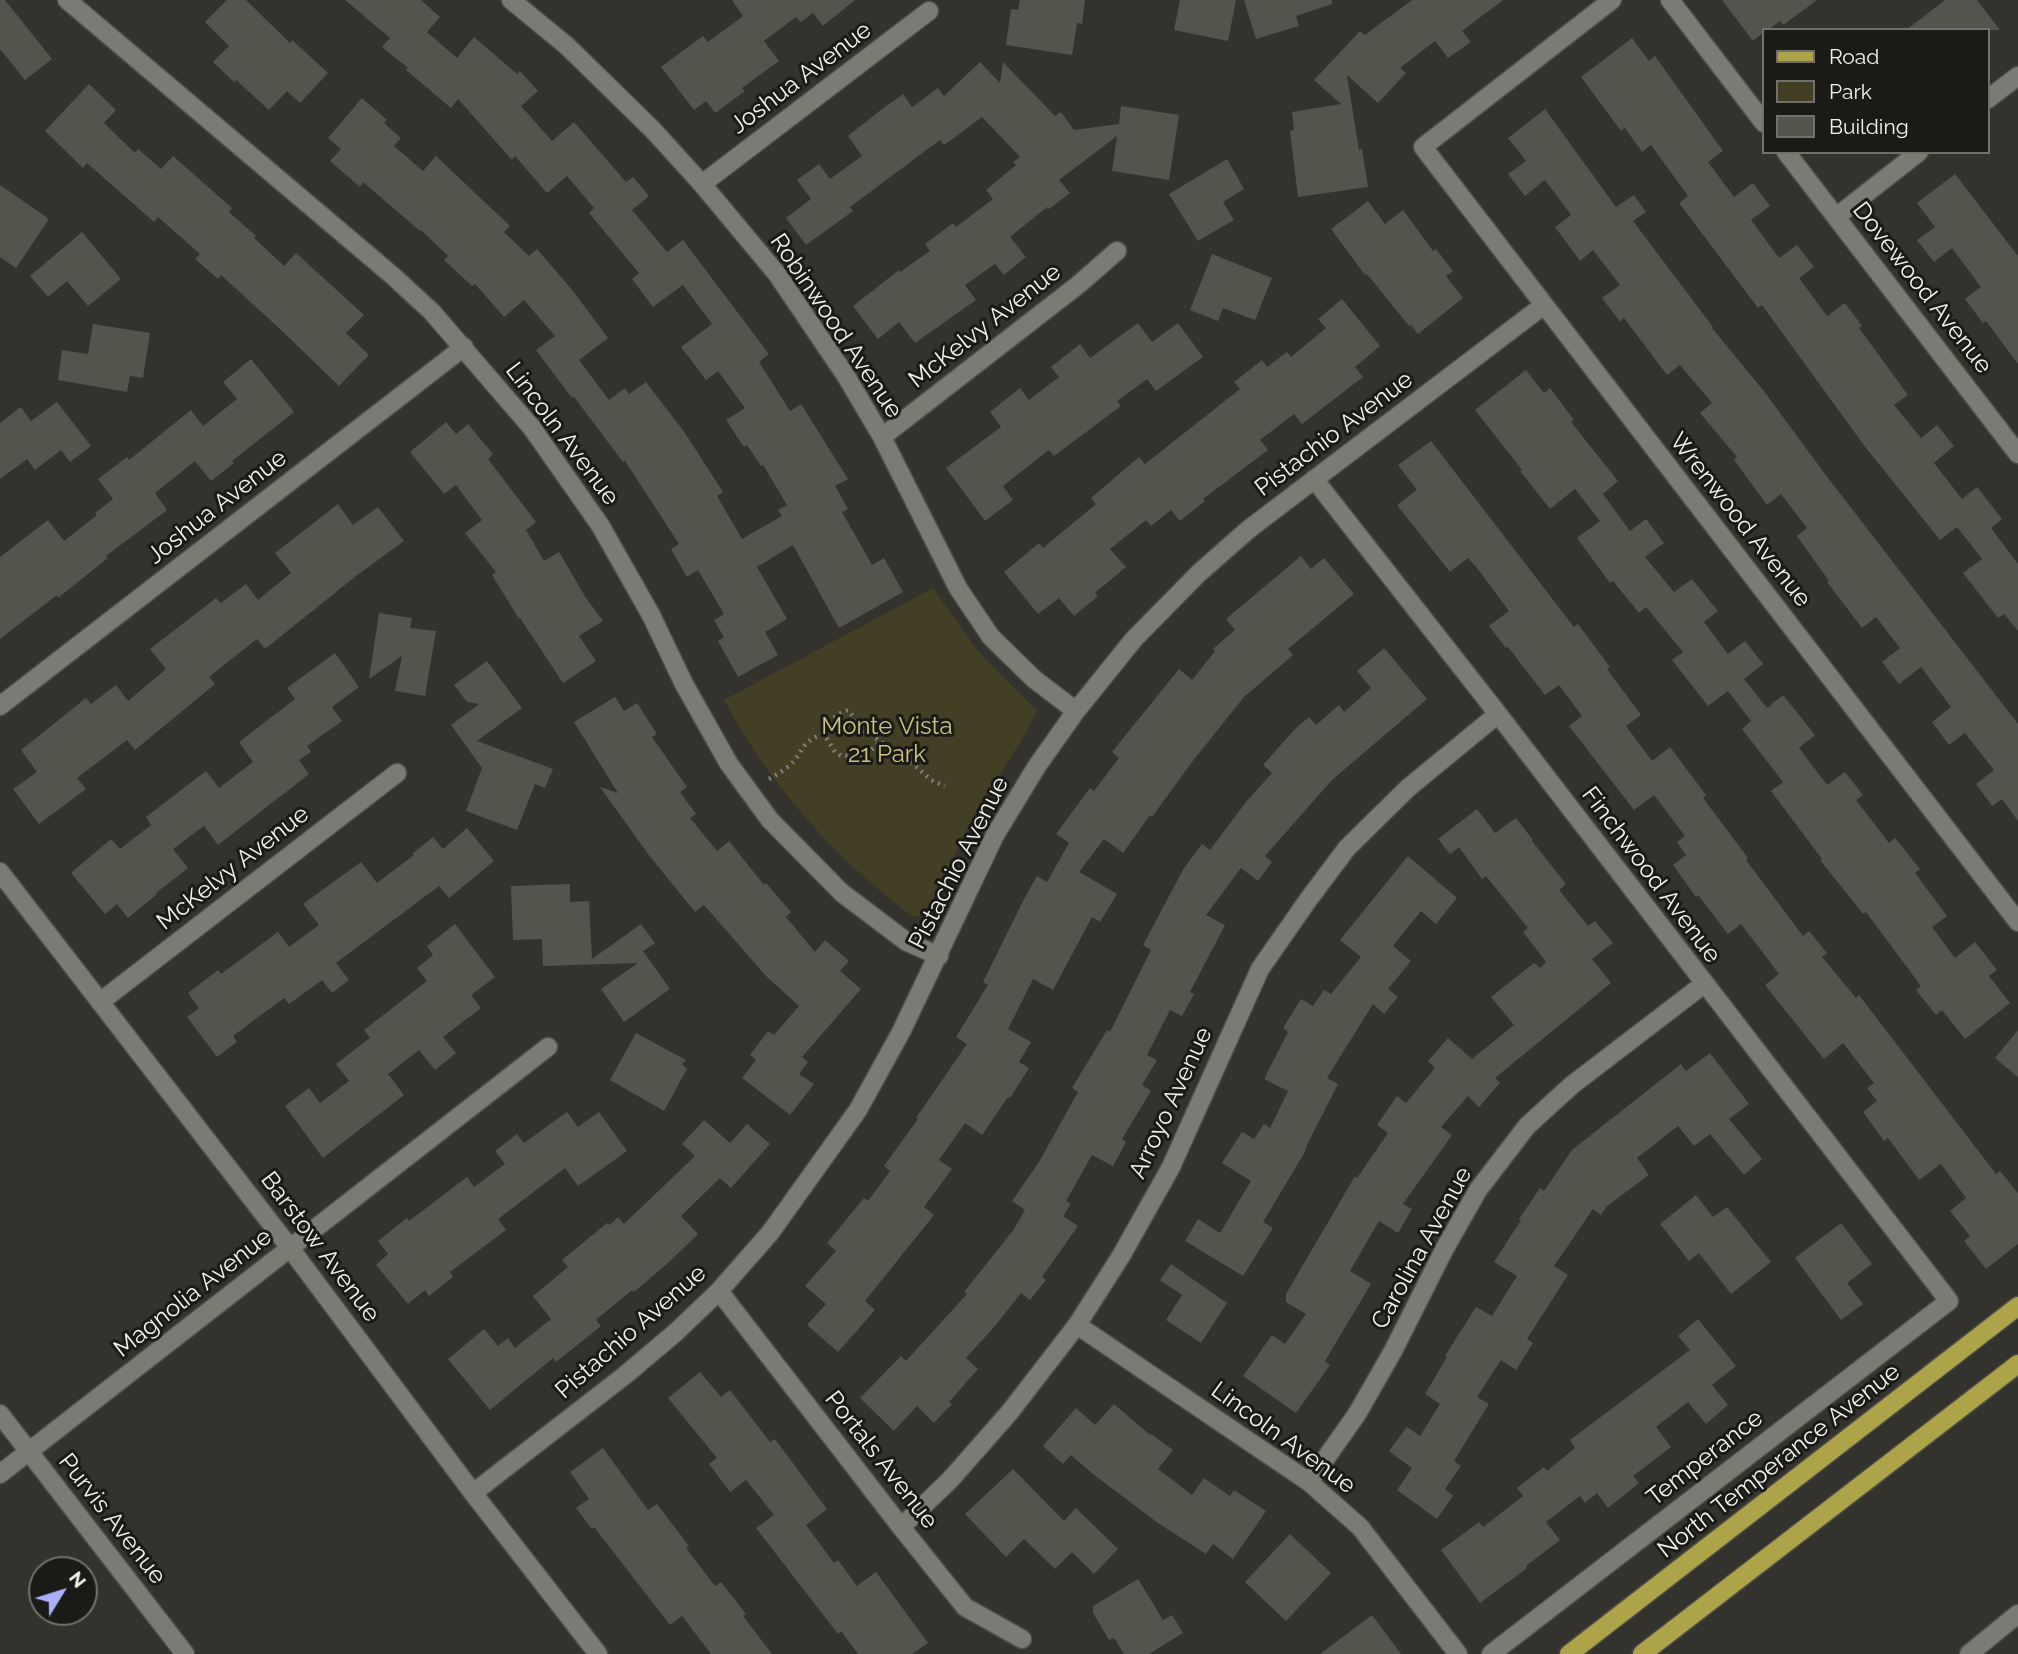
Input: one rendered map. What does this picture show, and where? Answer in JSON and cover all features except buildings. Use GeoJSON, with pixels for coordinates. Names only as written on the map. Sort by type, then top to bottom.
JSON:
{"type":"FeatureCollection","features":[{"type":"Feature","properties":{"kind":"main road","name":"North Temperance Avenue"},"geometry":{"type":"LineString","coordinates":[[1569,1654],[2018,1306]]}},
{"type":"Feature","properties":{"kind":"main road"},"geometry":{"type":"LineString","coordinates":[[1642,1654],[2018,1364]]}},
{"type":"Feature","properties":{"kind":"street","name":"Lincoln Avenue"},"geometry":{"type":"LineString","coordinates":[[67,0],[393,276],[432,312],[464,347],[532,428],[600,525],[651,615],[684,684],[729,764],[770,820],[842,893],[907,942],[939,956]]}},
{"type":"Feature","properties":{"kind":"street","name":"Robinwood Avenue"},"geometry":{"type":"LineString","coordinates":[[511,0],[567,46],[652,129],[777,274],[846,376],[882,437],[958,588],[991,637],[1034,679],[1076,711]]}},
{"type":"Feature","properties":{"kind":"street","name":"Wrenwood Avenue"},"geometry":{"type":"LineString","coordinates":[[1612,0],[1423,148],[2018,922]]}},
{"type":"Feature","properties":{"kind":"street"},"geometry":{"type":"LineString","coordinates":[[1670,0],[1762,120]]}},
{"type":"Feature","properties":{"kind":"street","name":"Joshua Avenue"},"geometry":{"type":"LineString","coordinates":[[702,184],[929,11]]}},
{"type":"Feature","properties":{"kind":"street"},"geometry":{"type":"LineString","coordinates":[[1990,97],[2018,76]]}},
{"type":"Feature","properties":{"kind":"street","name":"Dovewood Avenue"},"geometry":{"type":"LineString","coordinates":[[1788,154],[2018,454]]}},
{"type":"Feature","properties":{"kind":"street"},"geometry":{"type":"LineString","coordinates":[[1836,217],[1916,154]]}},
{"type":"Feature","properties":{"kind":"street","name":"McKelvy Avenue"},"geometry":{"type":"LineString","coordinates":[[882,437],[1078,285],[1117,251]]}},
{"type":"Feature","properties":{"kind":"street","name":"Pistachio Avenue"},"geometry":{"type":"LineString","coordinates":[[473,1493],[675,1333],[719,1291],[770,1233],[858,1110],[939,956],[995,835],[1037,766],[1076,711],[1134,639],[1199,573],[1249,529],[1544,304]]}},
{"type":"Feature","properties":{"kind":"street","name":"Joshua Avenue"},"geometry":{"type":"LineString","coordinates":[[0,705],[464,347]]}},
{"type":"Feature","properties":{"kind":"street","name":"Finchwood Avenue"},"geometry":{"type":"LineString","coordinates":[[1314,479],[1498,714],[1948,1301]]}},
{"type":"Feature","properties":{"kind":"street","name":"Arroyo Avenue"},"geometry":{"type":"LineString","coordinates":[[901,1527],[950,1480],[1009,1413],[1077,1325],[1121,1256],[1171,1167],[1260,969],[1347,848],[1408,788],[1498,714]]}},
{"type":"Feature","properties":{"kind":"street","name":"McKelvy Avenue"},"geometry":{"type":"LineString","coordinates":[[100,1002],[397,773]]}},
{"type":"Feature","properties":{"kind":"street","name":"Barstow Avenue"},"geometry":{"type":"LineString","coordinates":[[0,872],[598,1654]]}},
{"type":"Feature","properties":{"kind":"street","name":"Carolina Avenue"},"geometry":{"type":"LineString","coordinates":[[1309,1482],[1357,1414],[1478,1190],[1527,1126],[1572,1085],[1704,984]]}},
{"type":"Feature","properties":{"kind":"street","name":"Magnolia Avenue"},"geometry":{"type":"LineString","coordinates":[[0,1474],[548,1047]]}},
{"type":"Feature","properties":{"kind":"street","name":"Portals Avenue"},"geometry":{"type":"LineString","coordinates":[[719,1291],[965,1607],[1022,1639]]}},
{"type":"Feature","properties":{"kind":"street","name":"Temperance"},"geometry":{"type":"LineString","coordinates":[[1491,1654],[1948,1301]]}},
{"type":"Feature","properties":{"kind":"street","name":"Lincoln Avenue"},"geometry":{"type":"LineString","coordinates":[[1077,1325],[1309,1482],[1360,1527],[1458,1654]]}},
{"type":"Feature","properties":{"kind":"street","name":"Purvis Avenue"},"geometry":{"type":"LineString","coordinates":[[0,1414],[185,1654]]}},
{"type":"Feature","properties":{"kind":"street"},"geometry":{"type":"LineString","coordinates":[[1969,1654],[2018,1614]]}},
{"type":"Feature","properties":{"kind":"path"},"geometry":{"type":"LineString","coordinates":[[769,779],[791,765],[803,746],[822,734],[826,726],[848,710],[864,730],[931,780],[945,786]]}},
{"type":"Feature","properties":{"kind":"path"},"geometry":{"type":"LineString","coordinates":[[823,732],[835,752],[841,756],[863,755],[880,742]]}},
{"type":"Feature","properties":{"kind":"green space","name":"Monte Vista 21 Park"},"geometry":{"type":"Polygon","coordinates":[[[933,588],[978,651],[1037,711],[972,820],[925,914],[913,917],[857,870],[806,819],[762,762],[724,700],[933,588]]]}}]}
